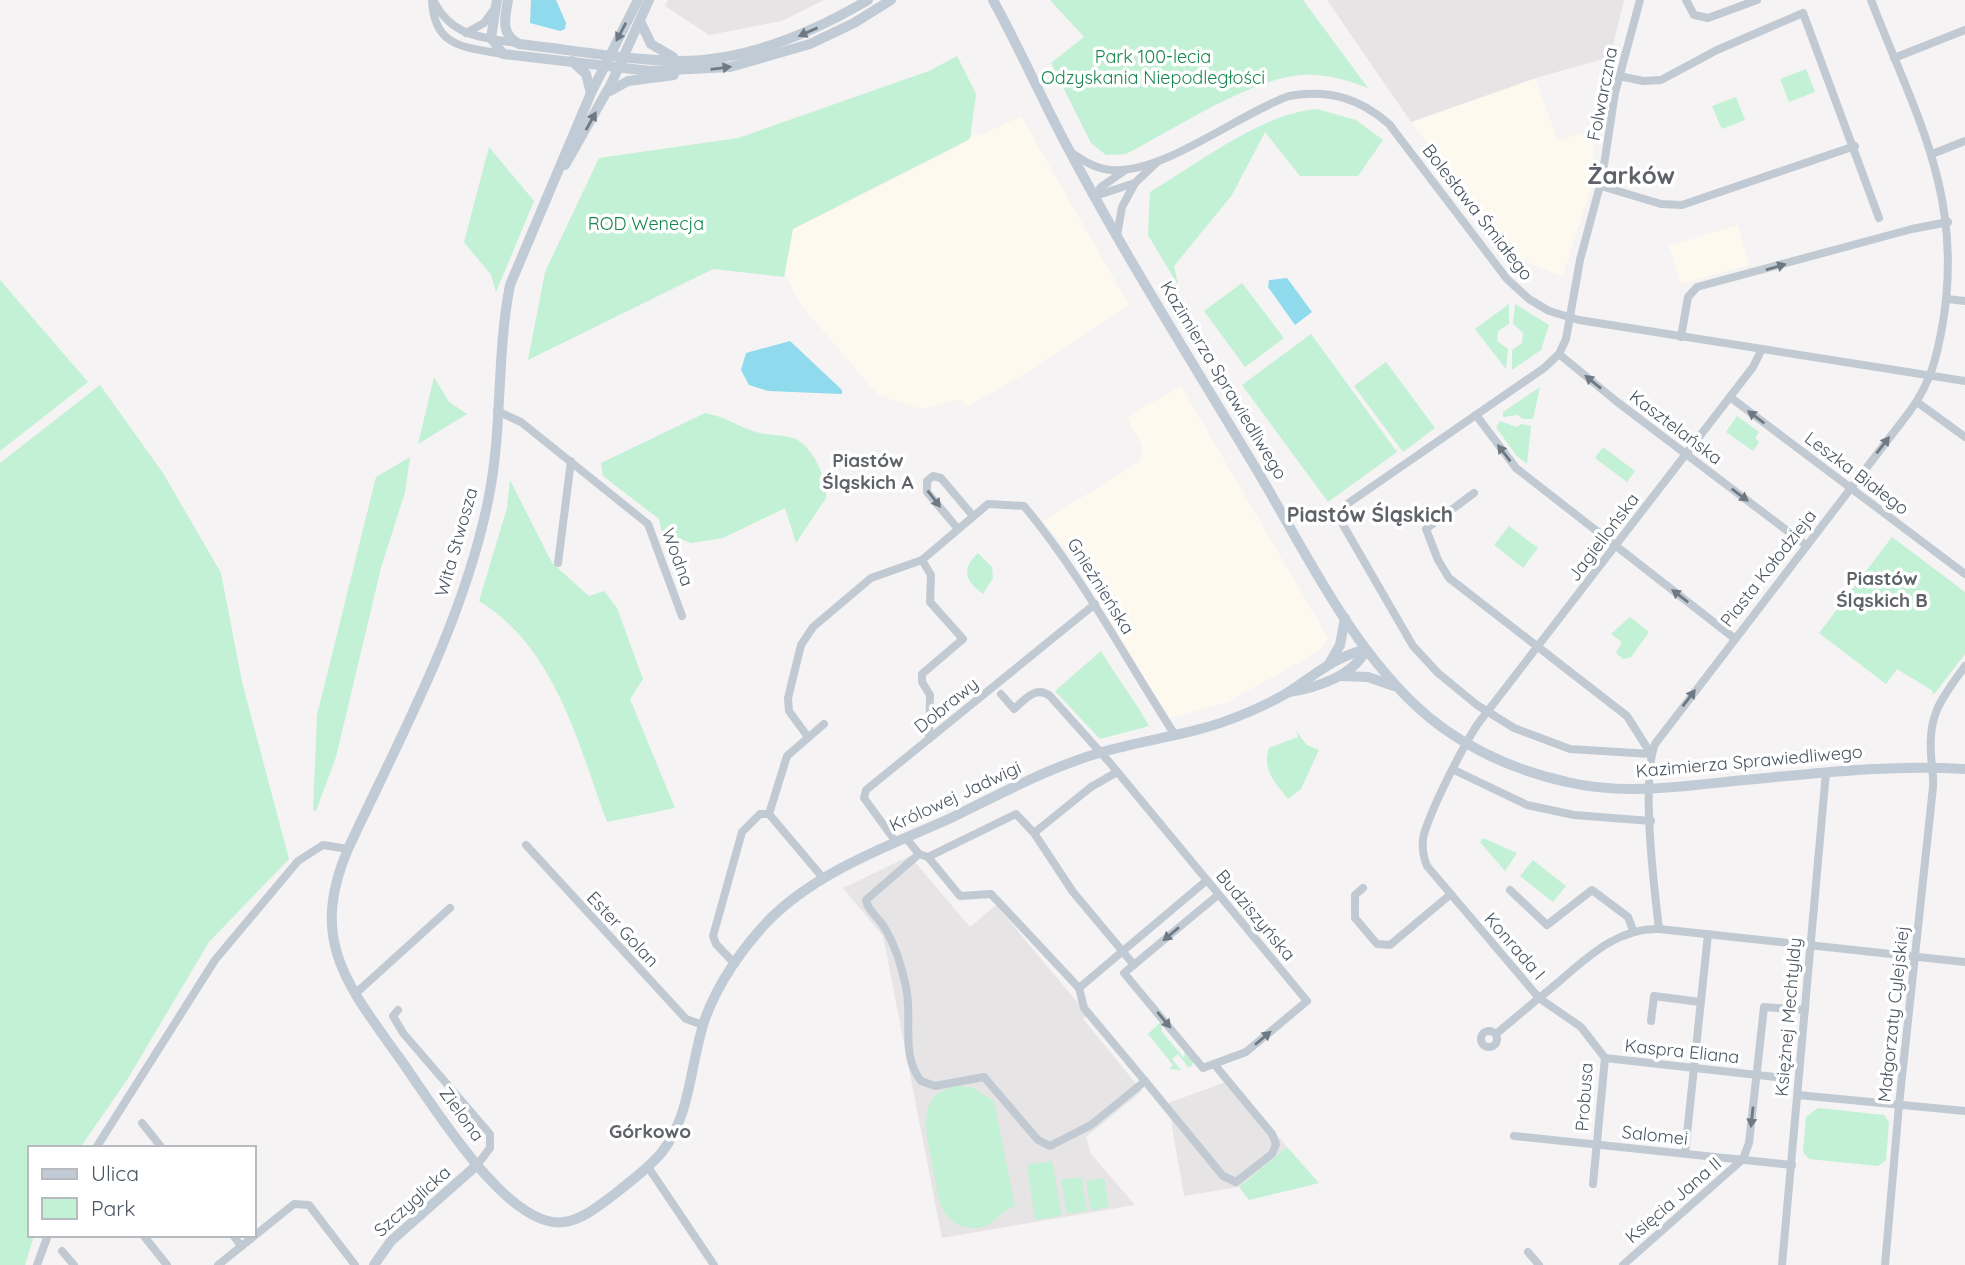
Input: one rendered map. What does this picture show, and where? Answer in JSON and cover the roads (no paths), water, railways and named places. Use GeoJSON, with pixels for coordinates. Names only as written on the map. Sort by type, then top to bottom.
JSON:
{"type":"FeatureCollection","features":[{"type":"Feature","properties":{"kind":"street"},"geometry":{"type":"LineString","coordinates":[[433,0],[449,25],[466,33],[519,44],[625,56],[683,66]]}},
{"type":"Feature","properties":{"kind":"street"},"geometry":{"type":"LineString","coordinates":[[433,0],[438,31],[450,41],[503,54],[620,67],[730,67],[800,48],[854,23],[891,0]]}},
{"type":"Feature","properties":{"kind":"street"},"geometry":{"type":"LineString","coordinates":[[471,47],[493,40],[504,23],[508,0]]}},
{"type":"Feature","properties":{"kind":"street","name":"Wita Stwosza"},"geometry":{"type":"LineString","coordinates":[[331,899],[334,880],[458,602],[488,503],[504,318],[510,285],[591,93],[638,0]]}},
{"type":"Feature","properties":{"kind":"street","name":"Wita Stwosza"},"geometry":{"type":"LineString","coordinates":[[556,179],[620,67],[649,0]]}},
{"type":"Feature","properties":{"kind":"street"},"geometry":{"type":"LineString","coordinates":[[605,95],[628,81],[663,78],[683,66],[785,41],[832,21],[868,0]]}},
{"type":"Feature","properties":{"kind":"street","name":"Kazimierza Sprawiedliwego"},"geometry":{"type":"LineString","coordinates":[[993,0],[1014,36],[1069,152],[1345,618],[1366,650],[1397,687],[1425,714],[1466,743],[1515,766],[1569,783],[1605,788],[1649,788],[1826,772],[1933,767],[1965,769]]}},
{"type":"Feature","properties":{"kind":"street","name":"Kazimierza Sprawiedliwego"},"geometry":{"type":"LineString","coordinates":[[1002,0],[1014,36]]}},
{"type":"Feature","properties":{"kind":"street","name":"Folwarczna"},"geometry":{"type":"LineString","coordinates":[[1570,318],[1580,260],[1601,186],[1619,76],[1640,0]]}},
{"type":"Feature","properties":{"kind":"street"},"geometry":{"type":"LineString","coordinates":[[1686,0],[1694,15],[1708,18],[1757,0]]}},
{"type":"Feature","properties":{"kind":"street","name":"Piasta Kołodzieja"},"geometry":{"type":"LineString","coordinates":[[1649,788],[1651,754],[1660,736],[1917,402],[1932,376],[1947,299],[1948,222],[1932,153],[1871,0]]}},
{"type":"Feature","properties":{"kind":"street"},"geometry":{"type":"LineString","coordinates":[[466,33],[484,23],[496,4]]}},
{"type":"Feature","properties":{"kind":"street"},"geometry":{"type":"LineString","coordinates":[[496,4],[493,40],[503,54]]}},
{"type":"Feature","properties":{"kind":"street"},"geometry":{"type":"LineString","coordinates":[[1619,76],[1643,81],[1661,80],[1717,50],[1803,13],[1855,146],[1879,218]]}},
{"type":"Feature","properties":{"kind":"street"},"geometry":{"type":"LineString","coordinates":[[640,21],[651,44],[683,66]]}},
{"type":"Feature","properties":{"kind":"street"},"geometry":{"type":"LineString","coordinates":[[504,23],[508,35],[519,44]]}},
{"type":"Feature","properties":{"kind":"street"},"geometry":{"type":"LineString","coordinates":[[1894,58],[1965,30]]}},
{"type":"Feature","properties":{"kind":"street"},"geometry":{"type":"LineString","coordinates":[[571,61],[586,74],[591,93]]}},
{"type":"Feature","properties":{"kind":"street","name":"Bolesława Śmiałego"},"geometry":{"type":"LineString","coordinates":[[1069,152],[1101,168],[1130,168],[1160,160],[1289,96],[1312,92],[1356,100],[1372,110],[1404,142],[1485,252],[1518,290],[1549,311],[1570,318],[1681,337],[1965,381]]}},
{"type":"Feature","properties":{"kind":"street"},"geometry":{"type":"LineString","coordinates":[[1932,153],[1965,141]]}},
{"type":"Feature","properties":{"kind":"street"},"geometry":{"type":"LineString","coordinates":[[1601,186],[1661,204],[1682,205],[1855,146]]}},
{"type":"Feature","properties":{"kind":"street","name":"Bolesława Śmiałego"},"geometry":{"type":"LineString","coordinates":[[1117,235],[1122,207],[1135,183],[1160,160]]}},
{"type":"Feature","properties":{"kind":"street","name":"Bolesława Śmiałego"},"geometry":{"type":"LineString","coordinates":[[1095,197],[1101,187],[1130,168]]}},
{"type":"Feature","properties":{"kind":"street","name":"Bolesława Śmiałego"},"geometry":{"type":"LineString","coordinates":[[1095,197],[1135,183]]}},
{"type":"Feature","properties":{"kind":"street"},"geometry":{"type":"LineString","coordinates":[[1681,337],[1690,293],[1710,284],[1880,237],[1948,222]]}},
{"type":"Feature","properties":{"kind":"street"},"geometry":{"type":"LineString","coordinates":[[1947,299],[1965,301]]}},
{"type":"Feature","properties":{"kind":"street"},"geometry":{"type":"LineString","coordinates":[[1570,318],[1566,339],[1559,354],[1544,368],[1350,502],[1343,508],[1339,518],[1413,646],[1453,687],[1488,713],[1540,740],[1570,749],[1651,754]]}},
{"type":"Feature","properties":{"kind":"street","name":"Jagiellońska"},"geometry":{"type":"LineString","coordinates":[[1466,743],[1730,397],[1762,349]]}},
{"type":"Feature","properties":{"kind":"street","name":"Kasztelańska"},"geometry":{"type":"LineString","coordinates":[[1559,354],[1806,545]]}},
{"type":"Feature","properties":{"kind":"street","name":"Leszka Białego"},"geometry":{"type":"LineString","coordinates":[[1730,397],[1965,574]]}},
{"type":"Feature","properties":{"kind":"street"},"geometry":{"type":"LineString","coordinates":[[1917,402],[1965,437]]}},
{"type":"Feature","properties":{"kind":"street","name":"Wodna"},"geometry":{"type":"LineString","coordinates":[[497,411],[522,422],[648,524],[682,616]]}},
{"type":"Feature","properties":{"kind":"street"},"geometry":{"type":"LineString","coordinates":[[1476,415],[1516,468],[1734,638]]}},
{"type":"Feature","properties":{"kind":"street"},"geometry":{"type":"LineString","coordinates":[[558,563],[571,461]]}},
{"type":"Feature","properties":{"kind":"street"},"geometry":{"type":"LineString","coordinates":[[958,529],[927,492],[925,486],[930,478],[940,478],[972,516]]}},
{"type":"Feature","properties":{"kind":"street"},"geometry":{"type":"LineString","coordinates":[[1474,493],[1430,525],[1426,534],[1449,578],[1627,716],[1651,754]]}},
{"type":"Feature","properties":{"kind":"street","name":"Gnieźnieńska"},"geometry":{"type":"LineString","coordinates":[[808,737],[789,711],[788,698],[801,645],[813,627],[870,578],[922,560],[988,504],[1024,506],[1070,563],[1175,735]]}},
{"type":"Feature","properties":{"kind":"street"},"geometry":{"type":"LineString","coordinates":[[922,560],[931,575],[930,602],[963,639],[922,674],[922,682],[930,695],[929,739]]}},
{"type":"Feature","properties":{"kind":"street","name":"Dobrawy"},"geometry":{"type":"LineString","coordinates":[[901,840],[864,798],[866,790],[1095,604]]}},
{"type":"Feature","properties":{"kind":"street"},"geometry":{"type":"LineString","coordinates":[[1327,667],[1340,645],[1345,618]]}},
{"type":"Feature","properties":{"kind":"street","name":"Królowej Jadwigi"},"geometry":{"type":"LineString","coordinates":[[1287,693],[1327,667],[1366,650]]}},
{"type":"Feature","properties":{"kind":"street","name":"Królowej Jadwigi"},"geometry":{"type":"LineString","coordinates":[[703,1025],[717,993],[735,964],[770,919],[823,878],[1056,769],[1100,752],[1237,717],[1287,693],[1338,676],[1356,666],[1366,650]]}},
{"type":"Feature","properties":{"kind":"street","name":"Małgorzaty Cylejskiej"},"geometry":{"type":"LineString","coordinates":[[1885,1265],[1933,767],[1931,744],[1937,704],[1965,666]]}},
{"type":"Feature","properties":{"kind":"street"},"geometry":{"type":"LineString","coordinates":[[1338,676],[1359,676],[1397,687]]}},
{"type":"Feature","properties":{"kind":"street","name":"Budziszyńska"},"geometry":{"type":"LineString","coordinates":[[1001,694],[1014,709],[1036,692],[1045,692],[1117,772],[1307,1001],[1246,1052],[1203,1068],[1124,973],[1134,965]]}},
{"type":"Feature","properties":{"kind":"street"},"geometry":{"type":"LineString","coordinates":[[769,814],[787,756],[824,724]]}},
{"type":"Feature","properties":{"kind":"street","name":"Konrada I"},"geometry":{"type":"LineString","coordinates":[[1466,743],[1424,835],[1422,849],[1427,866],[1539,998],[1612,939],[1633,930],[1659,929],[1965,962]]}},
{"type":"Feature","properties":{"kind":"street"},"geometry":{"type":"LineString","coordinates":[[1454,770],[1527,805],[1574,815],[1651,821]]}},
{"type":"Feature","properties":{"kind":"street"},"geometry":{"type":"LineString","coordinates":[[1034,833],[1091,787],[1117,772]]}},
{"type":"Feature","properties":{"kind":"street","name":"Księżnej Mechtyldy"},"geometry":{"type":"LineString","coordinates":[[1782,1265],[1826,772]]}},
{"type":"Feature","properties":{"kind":"street"},"geometry":{"type":"LineString","coordinates":[[1649,788],[1659,929]]}},
{"type":"Feature","properties":{"kind":"street"},"geometry":{"type":"LineString","coordinates":[[735,964],[716,944],[713,936],[742,832],[760,814],[769,814],[823,878]]}},
{"type":"Feature","properties":{"kind":"street"},"geometry":{"type":"LineString","coordinates":[[928,857],[1016,814],[1034,833],[1073,892],[1134,965],[1218,895]]}},
{"type":"Feature","properties":{"kind":"street"},"geometry":{"type":"LineString","coordinates":[[901,840],[919,854],[928,857],[960,896],[988,892],[1079,988],[1084,1008],[1223,1176],[1236,1182],[1272,1154],[1275,1139],[1214,1064]]}},
{"type":"Feature","properties":{"kind":"street"},"geometry":{"type":"LineString","coordinates":[[97,1146],[215,960],[298,861],[323,845],[348,849]]}},
{"type":"Feature","properties":{"kind":"street","name":"Ester Golan"},"geometry":{"type":"LineString","coordinates":[[526,845],[686,1019],[703,1025]]}},
{"type":"Feature","properties":{"kind":"street"},"geometry":{"type":"LineString","coordinates":[[919,854],[869,897],[866,904],[884,926],[903,976],[910,1013],[906,1037],[912,1065],[921,1081],[935,1086],[984,1077],[1038,1140],[1050,1146],[1091,1125],[1145,1081]]}},
{"type":"Feature","properties":{"kind":"street"},"geometry":{"type":"LineString","coordinates":[[1079,988],[1206,881]]}},
{"type":"Feature","properties":{"kind":"street"},"geometry":{"type":"LineString","coordinates":[[1363,888],[1355,895],[1355,918],[1377,944],[1390,945],[1451,894]]}},
{"type":"Feature","properties":{"kind":"street"},"geometry":{"type":"LineString","coordinates":[[1510,890],[1547,925],[1592,890],[1628,917],[1633,930]]}},
{"type":"Feature","properties":{"kind":"street","name":"Zielona"},"geometry":{"type":"LineString","coordinates":[[331,899],[330,924],[334,947],[355,994],[477,1165],[515,1206],[537,1219],[553,1223],[589,1213],[648,1167],[669,1143],[679,1118],[703,1025]]}},
{"type":"Feature","properties":{"kind":"street"},"geometry":{"type":"LineString","coordinates":[[355,994],[450,908]]}},
{"type":"Feature","properties":{"kind":"street"},"geometry":{"type":"LineString","coordinates":[[1685,1153],[1708,934]]}},
{"type":"Feature","properties":{"kind":"street"},"geometry":{"type":"LineString","coordinates":[[1651,1021],[1654,996],[1700,1002]]}},
{"type":"Feature","properties":{"kind":"street"},"geometry":{"type":"LineString","coordinates":[[1496,1034],[1539,998]]}},
{"type":"Feature","properties":{"kind":"street","name":"Probusa"},"geometry":{"type":"LineString","coordinates":[[1539,998],[1581,1027],[1605,1058],[1593,1184]]}},
{"type":"Feature","properties":{"kind":"street","name":"Kaspra Eliana"},"geometry":{"type":"LineString","coordinates":[[1743,1159],[1749,1143],[1764,1007],[1805,1010]]}},
{"type":"Feature","properties":{"kind":"street"},"geometry":{"type":"LineString","coordinates":[[398,1010],[393,1016],[403,1032],[490,1134],[490,1148],[477,1165]]}},
{"type":"Feature","properties":{"kind":"street","name":"Kaspra Eliana"},"geometry":{"type":"LineString","coordinates":[[1605,1058],[1785,1078]]}},
{"type":"Feature","properties":{"kind":"street"},"geometry":{"type":"LineString","coordinates":[[1798,1095],[1965,1111]]}},
{"type":"Feature","properties":{"kind":"street"},"geometry":{"type":"LineString","coordinates":[[142,1124],[160,1146]]}},
{"type":"Feature","properties":{"kind":"street","name":"Salomei"},"geometry":{"type":"LineString","coordinates":[[1514,1136],[1791,1165]]}},
{"type":"Feature","properties":{"kind":"street","name":"Księcia Jana II"},"geometry":{"type":"LineString","coordinates":[[1623,1265],[1743,1159]]}},
{"type":"Feature","properties":{"kind":"street","name":"Szczyglicka"},"geometry":{"type":"LineString","coordinates":[[374,1265],[391,1241],[477,1165]]}},
{"type":"Feature","properties":{"kind":"street"},"geometry":{"type":"LineString","coordinates":[[648,1167],[714,1265]]}},
{"type":"Feature","properties":{"kind":"street"},"geometry":{"type":"LineString","coordinates":[[256,1234],[294,1204],[302,1202],[309,1205],[355,1265]]}},
{"type":"Feature","properties":{"kind":"street"},"geometry":{"type":"LineString","coordinates":[[37,1265],[47,1237]]}},
{"type":"Feature","properties":{"kind":"street"},"geometry":{"type":"LineString","coordinates":[[145,1237],[167,1265]]}},
{"type":"Feature","properties":{"kind":"street"},"geometry":{"type":"LineString","coordinates":[[234,1237],[241,1246]]}},
{"type":"Feature","properties":{"kind":"street"},"geometry":{"type":"LineString","coordinates":[[218,1265],[252,1237]]}},
{"type":"Feature","properties":{"kind":"street"},"geometry":{"type":"LineString","coordinates":[[62,1251],[74,1265]]}},
{"type":"Feature","properties":{"kind":"street"},"geometry":{"type":"LineString","coordinates":[[1528,1252],[1539,1265]]}},
{"type":"Feature","properties":{"kind":"water"},"geometry":{"type":"Polygon","coordinates":[[[531,0],[556,0],[566,23],[565,29],[560,31],[530,23],[531,0]]]}},
{"type":"Feature","properties":{"kind":"water"},"geometry":{"type":"Polygon","coordinates":[[[1287,278],[1312,312],[1295,325],[1268,287],[1269,280],[1287,278]]]}},
{"type":"Feature","properties":{"kind":"water"},"geometry":{"type":"Polygon","coordinates":[[[790,341],[842,390],[842,394],[768,391],[749,385],[741,370],[746,353],[790,341]]]}},
{"type":"Feature","properties":{"kind":"district","name":"Żarków"},"geometry":{"type":"Point","coordinates":[1631,175]}},
{"type":"Feature","properties":{"kind":"district","name":"Piastów Śląskich A"},"geometry":{"type":"Point","coordinates":[868,471]}},
{"type":"Feature","properties":{"kind":"district","name":"Piastów Śląskich"},"geometry":{"type":"Point","coordinates":[1370,514]}},
{"type":"Feature","properties":{"kind":"district","name":"Piastów Śląskich B"},"geometry":{"type":"Point","coordinates":[1882,589]}},
{"type":"Feature","properties":{"kind":"district","name":"Górkowo"},"geometry":{"type":"Point","coordinates":[650,1131]}},
{"type":"Feature","properties":{"kind":"park label","name":"Park 100-lecia Odzyskania Niepodległości"},"geometry":{"type":"Point","coordinates":[1153,66]}},
{"type":"Feature","properties":{"kind":"park label","name":"ROD Wenecja"},"geometry":{"type":"Point","coordinates":[646,223]}}]}
